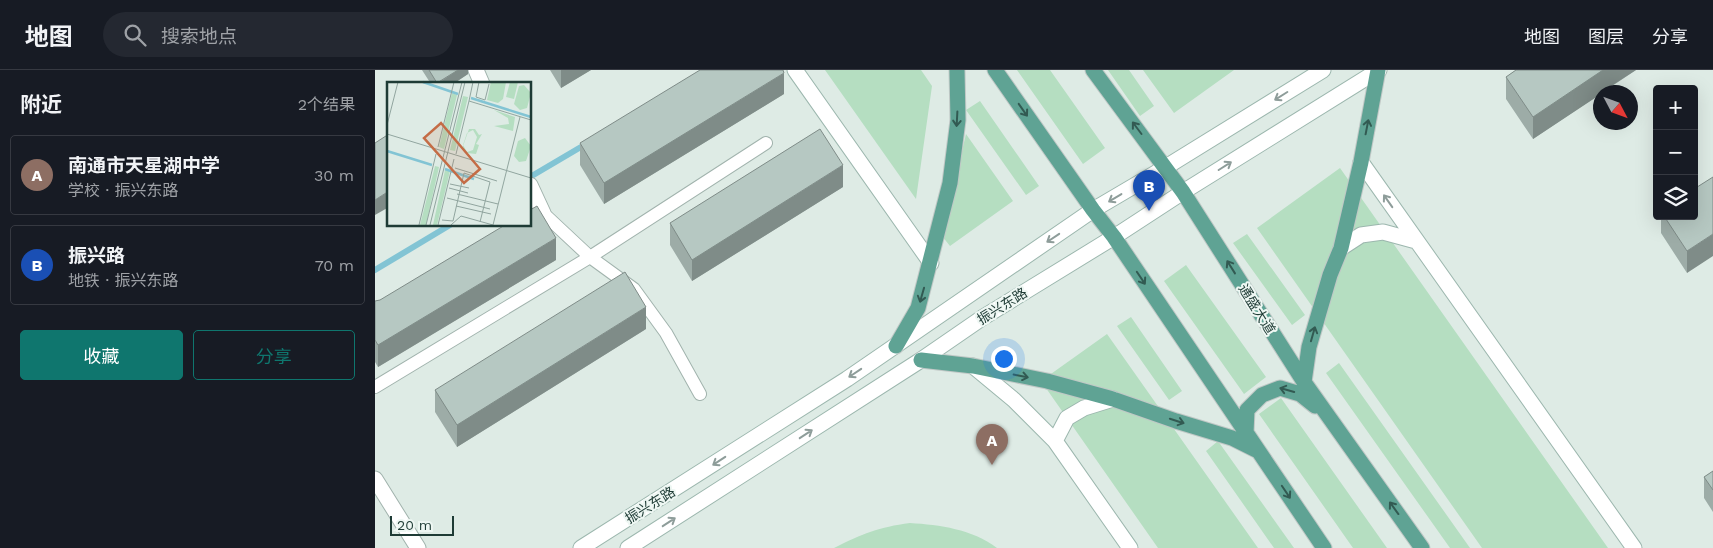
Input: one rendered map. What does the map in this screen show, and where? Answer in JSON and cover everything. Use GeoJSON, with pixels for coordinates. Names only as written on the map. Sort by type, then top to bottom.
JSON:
{"type":"FeatureCollection","features":[{"type":"Feature","properties":{"kind":"main road"},"geometry":{"type":"LineString","coordinates":[[476,70],[481,82]]}},
{"type":"Feature","properties":{"kind":"main road"},"geometry":{"type":"LineString","coordinates":[[795,70],[931,263]]}},
{"type":"Feature","properties":{"kind":"main road"},"geometry":{"type":"LineString","coordinates":[[895,346],[918,308],[950,183],[957,120],[957,70]]}},
{"type":"Feature","properties":{"kind":"main road"},"geometry":{"type":"LineString","coordinates":[[995,70],[1114,237],[1324,548]]}},
{"type":"Feature","properties":{"kind":"main road","name":"通盛大道"},"geometry":{"type":"LineString","coordinates":[[1093,70],[1166,167],[1304,382],[1422,548]]}},
{"type":"Feature","properties":{"kind":"main road","name":"振兴东路"},"geometry":{"type":"LineString","coordinates":[[581,548],[839,384],[1093,210],[1323,70]]}},
{"type":"Feature","properties":{"kind":"main road"},"geometry":{"type":"LineString","coordinates":[[1304,382],[1312,338],[1329,275],[1341,248],[1361,162],[1379,70]]}},
{"type":"Feature","properties":{"kind":"main road","name":"振兴东路"},"geometry":{"type":"LineString","coordinates":[[628,548],[921,360],[982,318],[1379,70]]}},
{"type":"Feature","properties":{"kind":"main road"},"geometry":{"type":"LineString","coordinates":[[1361,162],[1634,548]]}},
{"type":"Feature","properties":{"kind":"main road"},"geometry":{"type":"LineString","coordinates":[[531,188],[543,213],[531,220]]}},
{"type":"Feature","properties":{"kind":"main road"},"geometry":{"type":"LineString","coordinates":[[1341,248],[1361,235],[1383,232],[1416,241]]}},
{"type":"Feature","properties":{"kind":"main road"},"geometry":{"type":"LineString","coordinates":[[921,360],[973,366],[1047,381],[1113,399],[1232,438],[1258,451]]}},
{"type":"Feature","properties":{"kind":"main road"},"geometry":{"type":"LineString","coordinates":[[973,366],[1014,400],[1055,441],[1130,548]]}},
{"type":"Feature","properties":{"kind":"main road"},"geometry":{"type":"LineString","coordinates":[[1245,433],[1247,410],[1262,395],[1280,388],[1300,394],[1327,416]]}},
{"type":"Feature","properties":{"kind":"main road"},"geometry":{"type":"LineString","coordinates":[[1055,441],[1067,418],[1084,408],[1113,399]]}},
{"type":"Feature","properties":{"kind":"main road"},"geometry":{"type":"LineString","coordinates":[[375,479],[417,548]]}},
{"type":"Feature","properties":{"kind":"lane"},"geometry":{"type":"LineString","coordinates":[[375,387],[590,257],[767,143]]}},
{"type":"Feature","properties":{"kind":"lane"},"geometry":{"type":"LineString","coordinates":[[543,213],[590,257],[634,289],[666,332],[700,394]]}},
{"type":"Feature","properties":{"kind":"green space"},"geometry":{"type":"Polygon","coordinates":[[[825,70],[921,70],[932,86],[916,199],[825,70]]]}},
{"type":"Feature","properties":{"kind":"green space"},"geometry":{"type":"Polygon","coordinates":[[[1017,70],[1050,70],[1105,148],[1083,164],[1017,70]]]}},
{"type":"Feature","properties":{"kind":"green space"},"geometry":{"type":"Polygon","coordinates":[[[1108,70],[1129,70],[1154,106],[1140,116],[1108,70]]]}},
{"type":"Feature","properties":{"kind":"green space"},"geometry":{"type":"Polygon","coordinates":[[[1143,70],[1234,70],[1174,113],[1143,70]]]}},
{"type":"Feature","properties":{"kind":"green space"},"geometry":{"type":"Polygon","coordinates":[[[980,101],[1039,186],[1026,195],[966,110],[980,101]]]}},
{"type":"Feature","properties":{"kind":"green space"},"geometry":{"type":"Polygon","coordinates":[[[966,134],[1013,201],[950,246],[942,236],[966,134]]]}},
{"type":"Feature","properties":{"kind":"green space"},"geometry":{"type":"Polygon","coordinates":[[[1340,168],[1608,548],[1482,548],[1257,228],[1340,168]]]}},
{"type":"Feature","properties":{"kind":"green space"},"geometry":{"type":"Polygon","coordinates":[[[1247,234],[1305,315],[1292,325],[1233,243],[1247,234]]]}},
{"type":"Feature","properties":{"kind":"green space"},"geometry":{"type":"Polygon","coordinates":[[[1186,265],[1266,377],[1244,394],[1164,281],[1186,265]]]}},
{"type":"Feature","properties":{"kind":"green space"},"geometry":{"type":"Polygon","coordinates":[[[1131,317],[1182,391],[1169,400],[1117,326],[1131,317]]]}},
{"type":"Feature","properties":{"kind":"green space"},"geometry":{"type":"Polygon","coordinates":[[[1107,334],[1258,548],[1158,548],[1041,381],[1107,334]]]}},
{"type":"Feature","properties":{"kind":"green space"},"geometry":{"type":"Polygon","coordinates":[[[1339,363],[1470,548],[1450,548],[1326,373],[1339,363]]]}},
{"type":"Feature","properties":{"kind":"green space"},"geometry":{"type":"Polygon","coordinates":[[[1281,398],[1387,548],[1353,548],[1259,414],[1281,398]]]}},
{"type":"Feature","properties":{"kind":"green space"},"geometry":{"type":"Polygon","coordinates":[[[1218,441],[1294,548],[1274,548],[1206,451],[1218,441]]]}},
{"type":"Feature","properties":{"kind":"green space"},"geometry":{"type":"Polygon","coordinates":[[[910,523],[933,525],[966,532],[997,548],[834,548],[871,532],[910,523]]]}},
{"type":"Feature","properties":{"kind":"building"},"geometry":{"type":"Polygon","coordinates":[[[429,70],[458,70],[439,82],[436,82],[429,70]]]}},
{"type":"Feature","properties":{"kind":"building"},"geometry":{"type":"Polygon","coordinates":[[[700,70],[783,70],[784,73],[604,183],[580,143],[700,70]]]}},
{"type":"Feature","properties":{"kind":"building"},"geometry":{"type":"Polygon","coordinates":[[[1516,70],[1603,70],[1533,117],[1506,77],[1516,70]]]}},
{"type":"Feature","properties":{"kind":"building"},"geometry":{"type":"Polygon","coordinates":[[[820,129],[843,165],[692,260],[670,223],[820,129]]]}},
{"type":"Feature","properties":{"kind":"building"},"geometry":{"type":"Polygon","coordinates":[[[387,135],[387,192],[375,200],[375,143],[387,135]]]}},
{"type":"Feature","properties":{"kind":"building"},"geometry":{"type":"Polygon","coordinates":[[[1713,177],[1713,234],[1687,251],[1667,220],[1698,220],[1698,186],[1713,177]]]}},
{"type":"Feature","properties":{"kind":"building"},"geometry":{"type":"Polygon","coordinates":[[[537,206],[556,238],[378,345],[375,340],[375,301],[380,300],[503,226],[531,226],[531,209],[537,206]]]}},
{"type":"Feature","properties":{"kind":"building"},"geometry":{"type":"Polygon","coordinates":[[[625,272],[646,307],[457,425],[435,390],[625,272]]]}},
{"type":"Feature","properties":{"kind":"building"},"geometry":{"type":"Polygon","coordinates":[[[1713,471],[1713,490],[1704,477],[1713,471]]]}},
{"type":"Feature","properties":{"kind":"waterway"},"geometry":{"type":"LineString","coordinates":[[531,176],[586,144]]}},
{"type":"Feature","properties":{"kind":"waterway"},"geometry":{"type":"LineString","coordinates":[[375,270],[448,226]]}},
{"type":"Feature","properties":{"kind":"place","name":"振兴路"},"geometry":{"type":"Point","coordinates":[1149,211]}},
{"type":"Feature","properties":{"kind":"place","name":"南通市天星湖中学"},"geometry":{"type":"Point","coordinates":[992,465]}}]}
